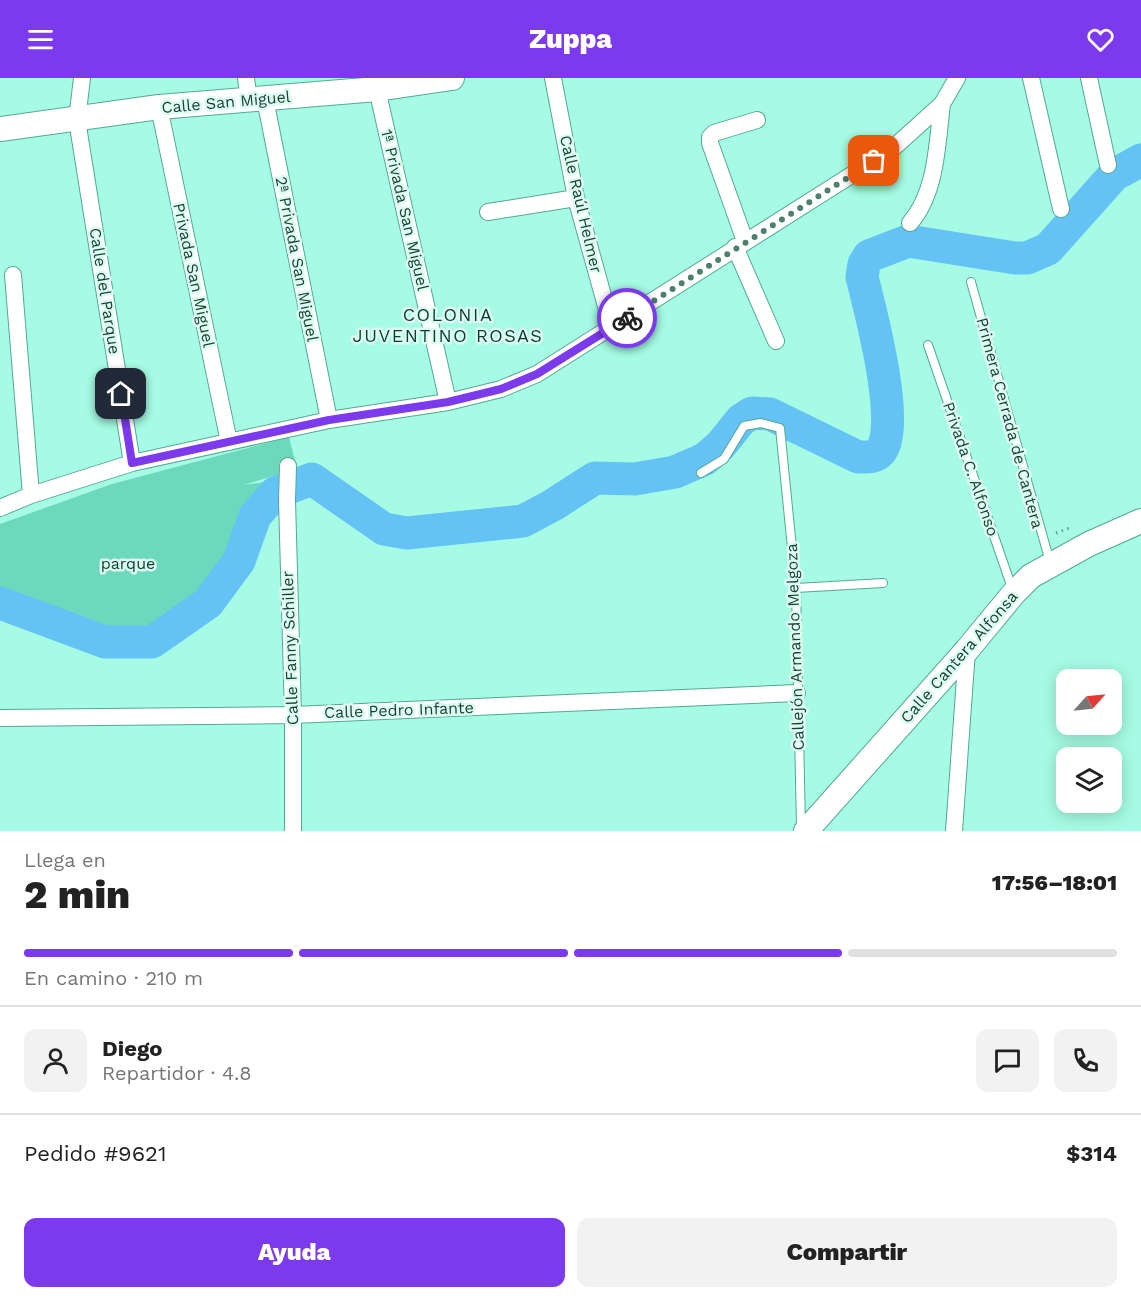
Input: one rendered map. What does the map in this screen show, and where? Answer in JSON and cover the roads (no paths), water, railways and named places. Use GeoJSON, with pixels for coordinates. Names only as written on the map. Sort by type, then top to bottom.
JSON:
{"type":"FeatureCollection","features":[{"type":"Feature","properties":{"kind":"street","name":"Calle del Parque"},"geometry":{"type":"LineString","coordinates":[[82,78],[76,120],[132,463]]}},
{"type":"Feature","properties":{"kind":"street","name":"Calle San Miguel"},"geometry":{"type":"LineString","coordinates":[[0,129],[76,120],[253,92],[377,89],[452,78]]}},
{"type":"Feature","properties":{"kind":"street","name":"Calle Raúl Helmer"},"geometry":{"type":"LineString","coordinates":[[553,78],[576,198],[612,328]]}},
{"type":"Feature","properties":{"kind":"street"},"geometry":{"type":"LineString","coordinates":[[0,508],[31,495],[132,463],[329,420],[448,402],[501,389],[537,374],[891,150],[942,104],[957,78]]}},
{"type":"Feature","properties":{"kind":"street"},"geometry":{"type":"LineString","coordinates":[[1031,78],[1061,209]]}},
{"type":"Feature","properties":{"kind":"street"},"geometry":{"type":"LineString","coordinates":[[1089,78],[1108,165]]}},
{"type":"Feature","properties":{"kind":"street","name":"1ª Privada San Miguel"},"geometry":{"type":"LineString","coordinates":[[377,89],[448,402]]}},
{"type":"Feature","properties":{"kind":"street","name":"2ª Privada San Miguel"},"geometry":{"type":"LineString","coordinates":[[253,92],[329,420]]}},
{"type":"Feature","properties":{"kind":"street"},"geometry":{"type":"LineString","coordinates":[[910,223],[919,212],[933,173],[942,104]]}},
{"type":"Feature","properties":{"kind":"street","name":"Privada San Miguel"},"geometry":{"type":"LineString","coordinates":[[159,107],[229,442]]}},
{"type":"Feature","properties":{"kind":"street"},"geometry":{"type":"LineString","coordinates":[[757,120],[714,133],[710,137],[710,143],[740,244],[776,341]]}},
{"type":"Feature","properties":{"kind":"street"},"geometry":{"type":"LineString","coordinates":[[488,212],[576,198]]}},
{"type":"Feature","properties":{"kind":"street"},"geometry":{"type":"LineString","coordinates":[[13,275],[31,495]]}},
{"type":"Feature","properties":{"kind":"street","name":"Calle Fanny Schiller"},"geometry":{"type":"LineString","coordinates":[[288,466],[293,831]]}},
{"type":"Feature","properties":{"kind":"street","name":"Calle Cantera Alfonsa"},"geometry":{"type":"LineString","coordinates":[[806,831],[1031,576],[1050,564],[1141,521]]}},
{"type":"Feature","properties":{"kind":"street"},"geometry":{"type":"LineString","coordinates":[[954,831],[968,650]]}},
{"type":"Feature","properties":{"kind":"street","name":"Calle Pedro Infante"},"geometry":{"type":"LineString","coordinates":[[0,718],[293,715],[797,693]]}},
{"type":"Feature","properties":{"kind":"lane","name":"Primera Cerrada de Cantera"},"geometry":{"type":"LineString","coordinates":[[971,282],[1050,564]]}},
{"type":"Feature","properties":{"kind":"lane","name":"Privada C. Alfonso"},"geometry":{"type":"LineString","coordinates":[[928,345],[1014,593]]}},
{"type":"Feature","properties":{"kind":"lane","name":"Callejón Armando Melgoza"},"geometry":{"type":"LineString","coordinates":[[701,473],[724,459],[744,426],[761,423],[780,428],[796,588],[801,831]]}},
{"type":"Feature","properties":{"kind":"lane"},"geometry":{"type":"LineString","coordinates":[[796,588],[883,583]]}},
{"type":"Feature","properties":{"kind":"waterway"},"geometry":{"type":"LineString","coordinates":[[0,603],[105,642],[152,642],[208,603],[239,561],[255,516],[275,493],[312,479],[384,529],[407,533],[523,521],[595,478],[635,479],[675,472],[705,459],[721,445],[741,420],[752,413],[770,414],[858,457],[876,455],[880,452],[886,439],[888,419],[882,368],[862,277],[864,264],[869,256],[908,241],[1027,258],[1048,249],[1114,175],[1141,160]]}},
{"type":"Feature","properties":{"kind":"district","name":"COLONIA JUVENTINO ROSAS"},"geometry":{"type":"Point","coordinates":[448,324]}},
{"type":"Feature","properties":{"kind":"park label","name":"parque"},"geometry":{"type":"Point","coordinates":[128,563]}}]}
